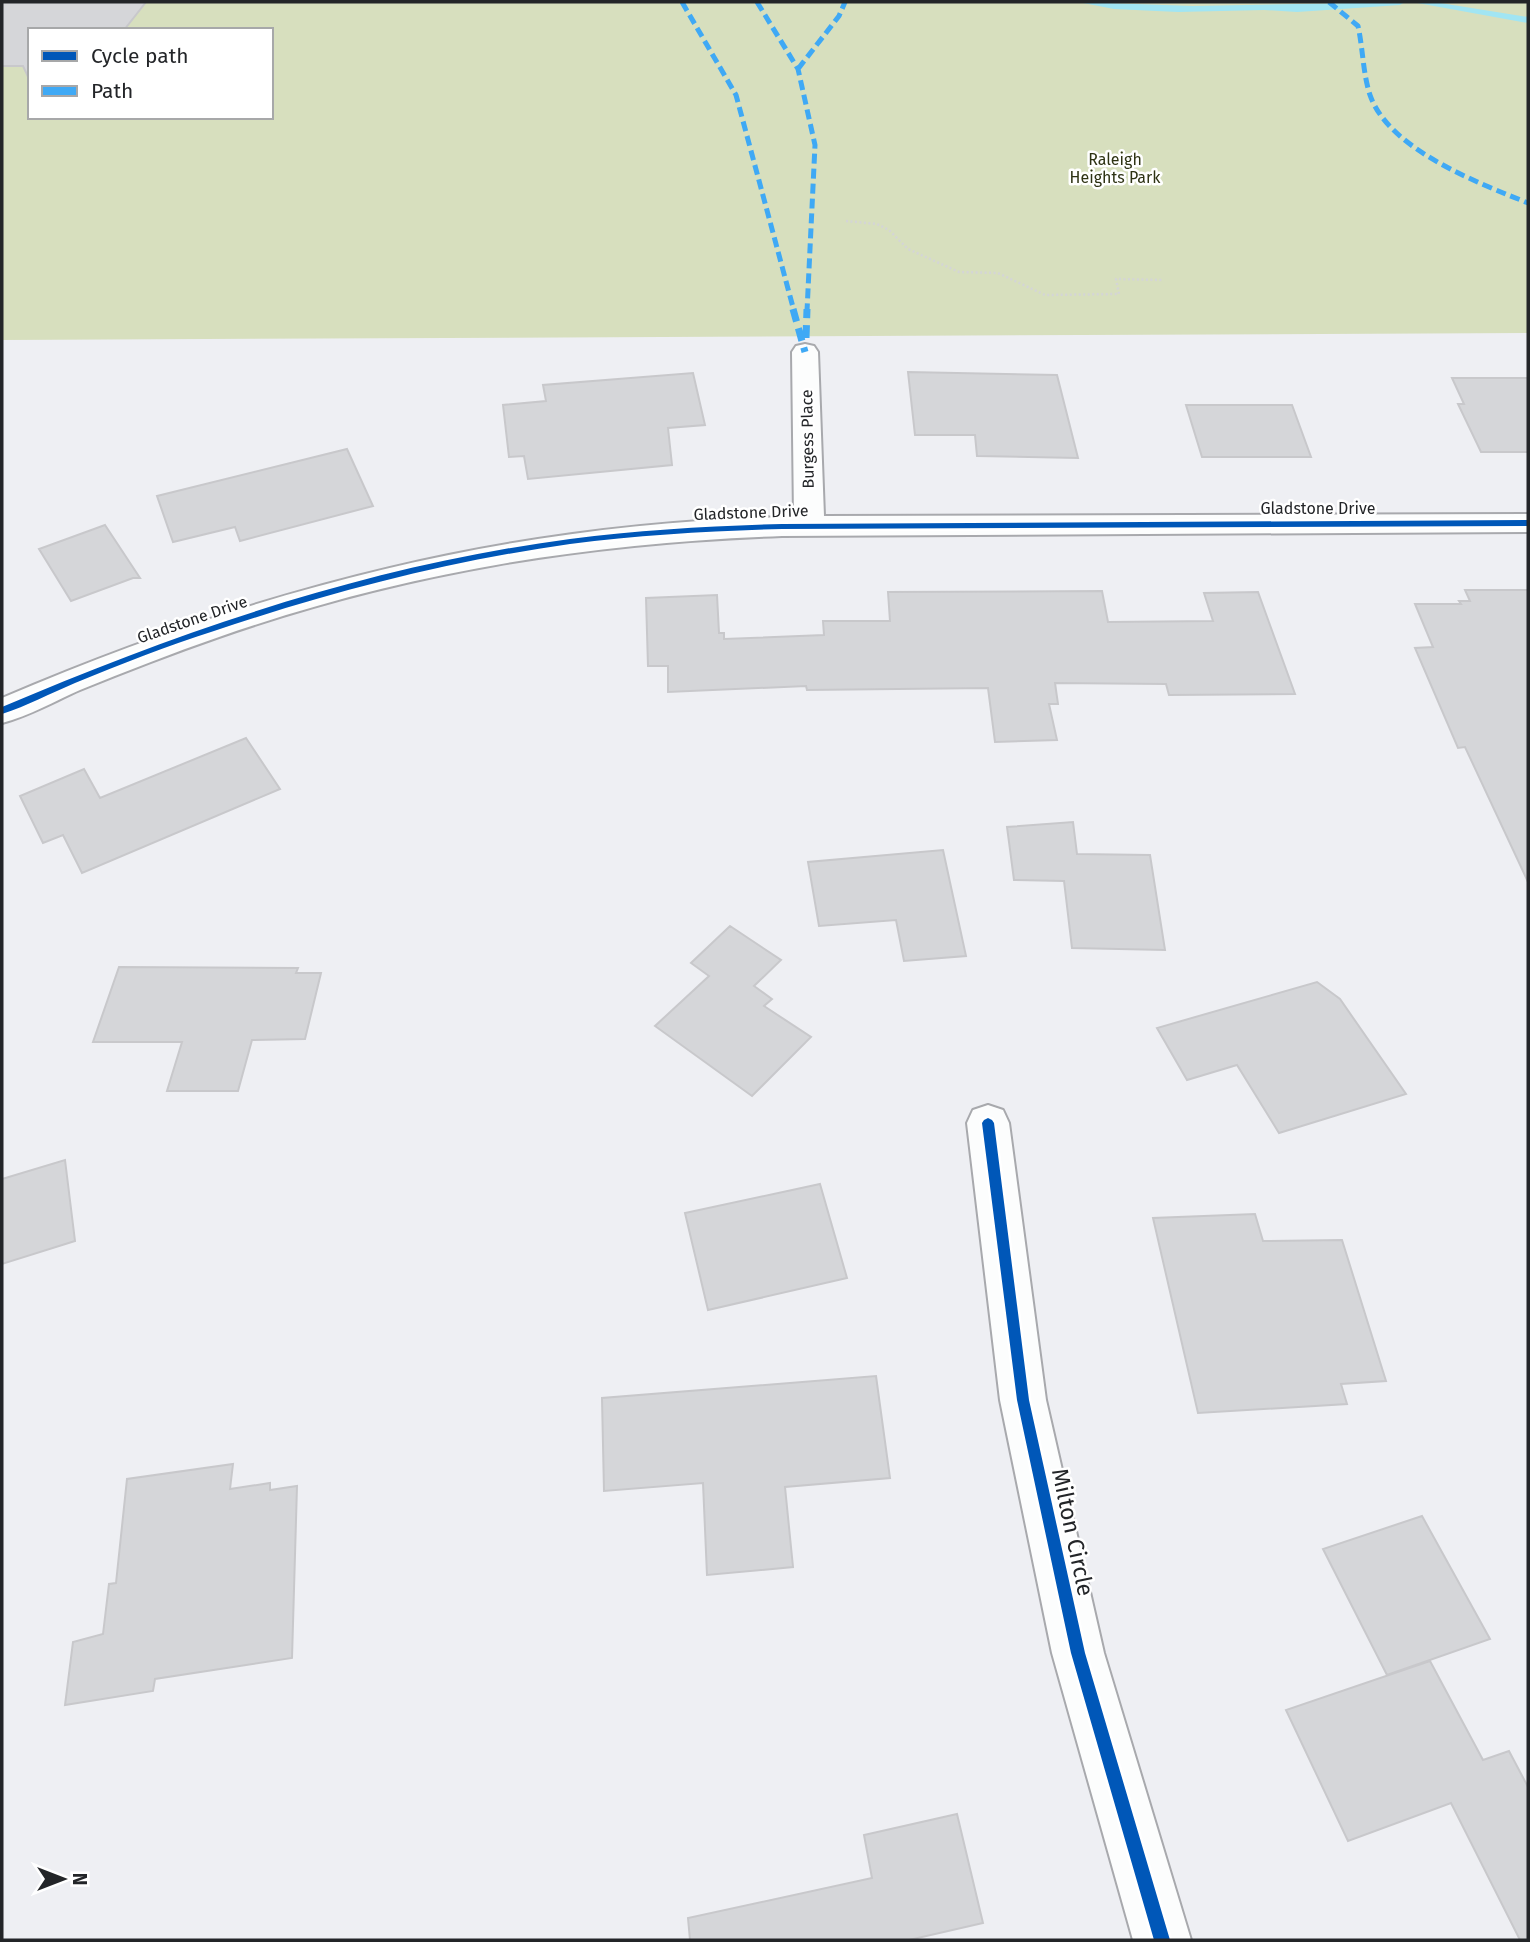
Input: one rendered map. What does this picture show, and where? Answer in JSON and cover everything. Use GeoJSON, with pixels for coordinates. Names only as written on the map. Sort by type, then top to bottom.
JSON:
{"type":"FeatureCollection","features":[{"type":"Feature","properties":{"kind":"street","name":"Burgess Place"},"geometry":{"type":"LineString","coordinates":[[805,352],[809,526]]}},
{"type":"Feature","properties":{"kind":"street","name":"Gladstone Drive"},"geometry":{"type":"LineString","coordinates":[[2,711],[90,672],[209,627],[324,592],[451,562],[569,542],[689,530],[809,526],[1528,523]]}},
{"type":"Feature","properties":{"kind":"street","name":"Milton Circle"},"geometry":{"type":"LineString","coordinates":[[988,1123],[1026,1413],[1078,1653],[1162,1940]]}},
{"type":"Feature","properties":{"kind":"path"},"geometry":{"type":"LineString","coordinates":[[846,221],[877,224],[889,230],[908,249],[959,272],[998,273],[1045,295],[1119,294],[1116,279],[1162,280]]}},
{"type":"Feature","properties":{"kind":"green space","name":"Raleigh Heights Park"},"geometry":{"type":"Polygon","coordinates":[[[2,2],[1528,2],[1528,333],[2,340],[2,2]]]}},
{"type":"Feature","properties":{"kind":"building"},"geometry":{"type":"Polygon","coordinates":[[[2,2],[146,2],[126,28],[28,28],[28,77],[23,66],[2,66],[2,2]]]}},
{"type":"Feature","properties":{"kind":"building"},"geometry":{"type":"Polygon","coordinates":[[[908,372],[1057,375],[1078,458],[977,456],[975,435],[915,435],[908,372]]]}},
{"type":"Feature","properties":{"kind":"building"},"geometry":{"type":"Polygon","coordinates":[[[693,373],[705,425],[668,428],[672,465],[528,479],[524,456],[509,457],[503,405],[546,401],[543,385],[693,373]]]}},
{"type":"Feature","properties":{"kind":"building"},"geometry":{"type":"Polygon","coordinates":[[[1452,378],[1528,378],[1528,452],[1481,452],[1458,404],[1464,404],[1452,378]]]}},
{"type":"Feature","properties":{"kind":"building"},"geometry":{"type":"Polygon","coordinates":[[[1186,405],[1292,405],[1311,457],[1202,457],[1186,405]]]}},
{"type":"Feature","properties":{"kind":"building"},"geometry":{"type":"Polygon","coordinates":[[[347,449],[373,506],[240,541],[235,527],[173,542],[157,496],[347,449]]]}},
{"type":"Feature","properties":{"kind":"building"},"geometry":{"type":"Polygon","coordinates":[[[105,525],[140,578],[133,578],[71,601],[39,549],[105,525]]]}},
{"type":"Feature","properties":{"kind":"building"},"geometry":{"type":"Polygon","coordinates":[[[1465,590],[1528,590],[1528,882],[1465,747],[1458,748],[1415,648],[1433,647],[1415,604],[1461,604],[1459,601],[1470,601],[1465,590]]]}},
{"type":"Feature","properties":{"kind":"building"},"geometry":{"type":"Polygon","coordinates":[[[1102,591],[1108,622],[1213,621],[1204,593],[1258,592],[1295,694],[1169,695],[1166,684],[1055,683],[1058,704],[1049,704],[1057,740],[995,742],[988,688],[807,690],[806,686],[668,692],[668,666],[648,666],[646,598],[717,595],[719,633],[724,633],[724,639],[824,635],[823,621],[890,621],[888,592],[1102,591]]]}},
{"type":"Feature","properties":{"kind":"building"},"geometry":{"type":"Polygon","coordinates":[[[246,738],[280,789],[82,873],[63,835],[43,843],[20,796],[84,769],[100,798],[246,738]]]}},
{"type":"Feature","properties":{"kind":"building"},"geometry":{"type":"Polygon","coordinates":[[[1073,822],[1077,854],[1150,855],[1165,950],[1072,948],[1064,881],[1014,880],[1007,827],[1073,822]]]}},
{"type":"Feature","properties":{"kind":"building"},"geometry":{"type":"Polygon","coordinates":[[[943,850],[966,956],[904,961],[896,920],[819,926],[808,862],[943,850]]]}},
{"type":"Feature","properties":{"kind":"building"},"geometry":{"type":"Polygon","coordinates":[[[730,926],[781,960],[754,986],[772,999],[764,1006],[811,1037],[752,1096],[655,1026],[709,976],[691,963],[730,926]]]}},
{"type":"Feature","properties":{"kind":"building"},"geometry":{"type":"Polygon","coordinates":[[[119,967],[298,968],[296,973],[321,973],[305,1039],[252,1040],[238,1091],[167,1091],[182,1042],[93,1042],[119,967]]]}},
{"type":"Feature","properties":{"kind":"building"},"geometry":{"type":"Polygon","coordinates":[[[1317,982],[1340,999],[1406,1094],[1279,1133],[1237,1065],[1187,1080],[1157,1028],[1317,982]]]}},
{"type":"Feature","properties":{"kind":"building"},"geometry":{"type":"Polygon","coordinates":[[[65,1160],[75,1241],[2,1264],[2,1179],[65,1160]]]}},
{"type":"Feature","properties":{"kind":"building"},"geometry":{"type":"Polygon","coordinates":[[[820,1184],[847,1278],[708,1310],[685,1213],[820,1184]]]}},
{"type":"Feature","properties":{"kind":"building"},"geometry":{"type":"Polygon","coordinates":[[[1255,1214],[1263,1241],[1342,1240],[1386,1381],[1341,1384],[1347,1404],[1198,1413],[1153,1218],[1255,1214]]]}},
{"type":"Feature","properties":{"kind":"building"},"geometry":{"type":"Polygon","coordinates":[[[876,1376],[890,1478],[785,1487],[793,1567],[707,1575],[703,1483],[604,1491],[602,1398],[876,1376]]]}},
{"type":"Feature","properties":{"kind":"building"},"geometry":{"type":"Polygon","coordinates":[[[233,1464],[230,1489],[270,1483],[270,1490],[297,1486],[292,1658],[155,1679],[153,1691],[65,1705],[73,1642],[103,1634],[109,1584],[116,1583],[127,1479],[233,1464]]]}},
{"type":"Feature","properties":{"kind":"building"},"geometry":{"type":"Polygon","coordinates":[[[1422,1516],[1490,1639],[1387,1675],[1323,1549],[1422,1516]]]}},
{"type":"Feature","properties":{"kind":"building"},"geometry":{"type":"Polygon","coordinates":[[[1430,1661],[1483,1760],[1509,1751],[1528,1787],[1528,1940],[1520,1940],[1451,1803],[1348,1841],[1286,1710],[1430,1661]]]}},
{"type":"Feature","properties":{"kind":"building"},"geometry":{"type":"Polygon","coordinates":[[[957,1814],[983,1923],[909,1940],[690,1940],[688,1918],[872,1878],[864,1835],[957,1814]]]}},
{"type":"Feature","properties":{"kind":"waterway"},"geometry":{"type":"LineString","coordinates":[[1083,2],[1162,9],[1297,9],[1400,2]]}},
{"type":"Feature","properties":{"kind":"waterway"},"geometry":{"type":"LineString","coordinates":[[1417,2],[1528,20]]}},
{"type":"Feature","properties":{"kind":"marked path"},"geometry":{"type":"LineString","coordinates":[[682,2],[736,95],[805,352]]}},
{"type":"Feature","properties":{"kind":"marked path"},"geometry":{"type":"LineString","coordinates":[[757,2],[798,69],[815,145],[806,338]]}},
{"type":"Feature","properties":{"kind":"marked path"},"geometry":{"type":"LineString","coordinates":[[798,69],[839,16],[845,2]]}},
{"type":"Feature","properties":{"kind":"marked path"},"geometry":{"type":"LineString","coordinates":[[1329,2],[1358,26],[1370,95],[1385,119],[1420,150],[1441,163],[1528,203]]}},
{"type":"Feature","properties":{"kind":"cycle path"},"geometry":{"type":"LineString","coordinates":[[2,711],[139,654],[279,607],[422,569],[569,542],[675,531],[782,526],[1528,523]]}},
{"type":"Feature","properties":{"kind":"cycle path"},"geometry":{"type":"LineString","coordinates":[[988,1123],[1023,1400],[1078,1653],[1162,1940]]}}]}
